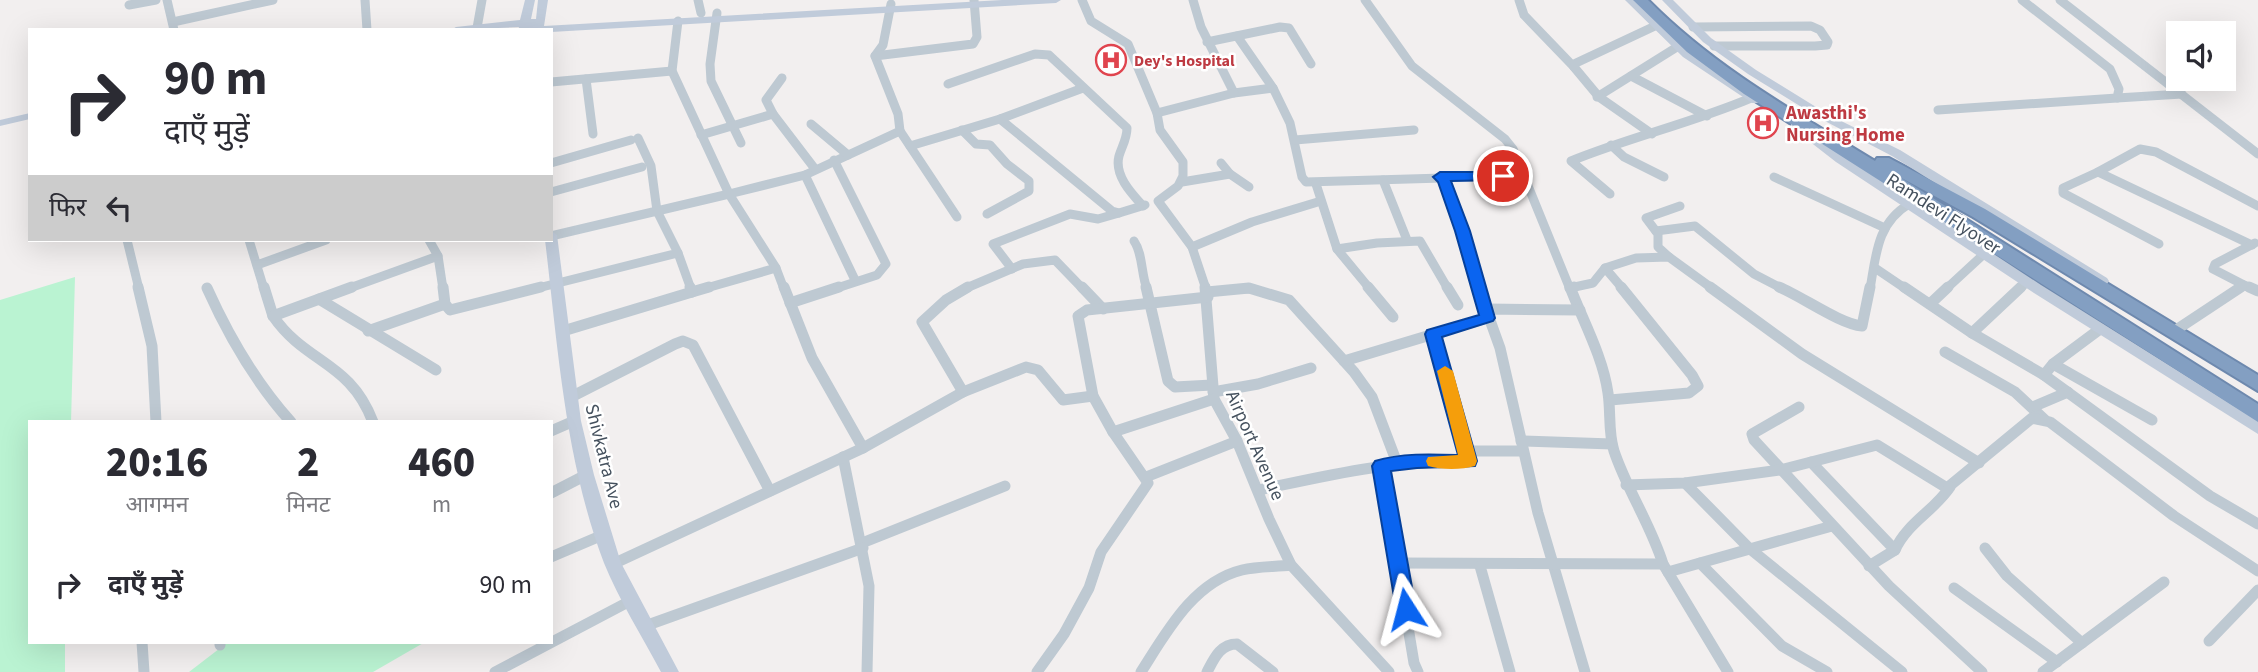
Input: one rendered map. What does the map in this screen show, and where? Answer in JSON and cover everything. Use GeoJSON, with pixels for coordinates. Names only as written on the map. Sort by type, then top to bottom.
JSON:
{"type":"FeatureCollection","features":[{"type":"Feature","properties":{"kind":"highway","name":"Ramdevi Flyover"},"geometry":{"type":"LineString","coordinates":[[1640,0],[1665,27],[1713,67],[1865,157],[2258,401]]}},
{"type":"Feature","properties":{"kind":"highway","name":"Ramdevi Flyover"},"geometry":{"type":"LineString","coordinates":[[1652,0],[1669,19],[1720,62],[1865,157],[2252,420]]}},
{"type":"Feature","properties":{"kind":"highway"},"geometry":{"type":"LineString","coordinates":[[1865,157],[1951,225],[2252,420]]}},
{"type":"Feature","properties":{"kind":"highway"},"geometry":{"type":"LineString","coordinates":[[1865,157],[1979,213],[2258,382]]}},
{"type":"Feature","properties":{"kind":"street"},"geometry":{"type":"LineString","coordinates":[[129,5],[156,0]]}},
{"type":"Feature","properties":{"kind":"street"},"geometry":{"type":"LineString","coordinates":[[167,0],[173,26],[272,0]]}},
{"type":"Feature","properties":{"kind":"street"},"geometry":{"type":"LineString","coordinates":[[365,0],[367,28]]}},
{"type":"Feature","properties":{"kind":"street"},"geometry":{"type":"LineString","coordinates":[[482,0],[477,28],[527,28],[701,13],[717,15]]}},
{"type":"Feature","properties":{"kind":"street"},"geometry":{"type":"LineString","coordinates":[[527,28],[530,0]]}},
{"type":"Feature","properties":{"kind":"street"},"geometry":{"type":"LineString","coordinates":[[539,25],[543,0]]}},
{"type":"Feature","properties":{"kind":"street"},"geometry":{"type":"LineString","coordinates":[[698,0],[701,13]]}},
{"type":"Feature","properties":{"kind":"street"},"geometry":{"type":"LineString","coordinates":[[891,6],[957,0]]}},
{"type":"Feature","properties":{"kind":"street"},"geometry":{"type":"LineString","coordinates":[[539,25],[678,21],[717,15],[1056,0]]}},
{"type":"Feature","properties":{"kind":"street"},"geometry":{"type":"LineString","coordinates":[[1012,269],[993,244],[1070,214],[1098,219],[1143,206],[1176,192],[1182,182],[1183,162],[1160,130],[1157,113],[1128,44],[1091,21],[1082,0]]}},
{"type":"Feature","properties":{"kind":"street"},"geometry":{"type":"LineString","coordinates":[[1193,0],[1208,42],[1234,93]]}},
{"type":"Feature","properties":{"kind":"street"},"geometry":{"type":"LineString","coordinates":[[1365,0],[1412,66],[1505,139],[1513,149],[1597,354],[1610,400],[1612,444],[1626,485],[1658,547],[1665,568],[1728,672]]}},
{"type":"Feature","properties":{"kind":"street"},"geometry":{"type":"LineString","coordinates":[[1519,0],[1524,15],[1574,67],[1597,97],[1652,134]]}},
{"type":"Feature","properties":{"kind":"street"},"geometry":{"type":"LineString","coordinates":[[1630,0],[1677,47],[1799,127],[1840,159],[2100,329],[2252,420]]}},
{"type":"Feature","properties":{"kind":"street"},"geometry":{"type":"LineString","coordinates":[[1667,0],[1714,46],[1804,104],[1896,153],[2179,328],[2258,382]]}},
{"type":"Feature","properties":{"kind":"street"},"geometry":{"type":"LineString","coordinates":[[2022,0],[2092,52],[2109,68],[2117,79],[2120,90],[2117,98]]}},
{"type":"Feature","properties":{"kind":"street"},"geometry":{"type":"LineString","coordinates":[[2060,0],[2258,153]]}},
{"type":"Feature","properties":{"kind":"street"},"geometry":{"type":"LineString","coordinates":[[875,57],[973,44],[977,37],[974,2]]}},
{"type":"Feature","properties":{"kind":"street"},"geometry":{"type":"LineString","coordinates":[[875,57],[883,45],[891,6]]}},
{"type":"Feature","properties":{"kind":"street"},"geometry":{"type":"LineString","coordinates":[[717,15],[710,64],[711,81],[741,143]]}},
{"type":"Feature","properties":{"kind":"street"},"geometry":{"type":"LineString","coordinates":[[678,21],[672,71],[729,194],[776,268],[812,358],[863,447]]}},
{"type":"Feature","properties":{"kind":"street"},"geometry":{"type":"LineString","coordinates":[[1574,67],[1576,63],[1655,26]]}},
{"type":"Feature","properties":{"kind":"street"},"geometry":{"type":"LineString","coordinates":[[1693,27],[1811,26],[1820,30],[1828,42],[1827,45],[1815,46],[1714,46]]}},
{"type":"Feature","properties":{"kind":"street"},"geometry":{"type":"LineString","coordinates":[[1208,42],[1289,27],[1311,64]]}},
{"type":"Feature","properties":{"kind":"street"},"geometry":{"type":"LineString","coordinates":[[1237,36],[1273,88],[1295,139],[1304,180],[1316,184],[1440,177],[1525,176]]}},
{"type":"Feature","properties":{"kind":"street"},"geometry":{"type":"LineString","coordinates":[[1597,97],[1677,47]]}},
{"type":"Feature","properties":{"kind":"street"},"geometry":{"type":"LineString","coordinates":[[948,84],[1042,53],[1058,62],[1127,128],[1127,140],[1119,153],[1119,173],[1143,206]]}},
{"type":"Feature","properties":{"kind":"street"},"geometry":{"type":"LineString","coordinates":[[875,57],[898,114],[900,131],[957,217]]}},
{"type":"Feature","properties":{"kind":"street"},"geometry":{"type":"LineString","coordinates":[[553,82],[672,71]]}},
{"type":"Feature","properties":{"kind":"street"},"geometry":{"type":"LineString","coordinates":[[1631,76],[1707,116]]}},
{"type":"Feature","properties":{"kind":"street"},"geometry":{"type":"LineString","coordinates":[[782,78],[766,96],[773,114],[815,169]]}},
{"type":"Feature","properties":{"kind":"street"},"geometry":{"type":"LineString","coordinates":[[586,79],[586,100],[593,134]]}},
{"type":"Feature","properties":{"kind":"street"},"geometry":{"type":"LineString","coordinates":[[911,146],[1000,119],[1083,88]]}},
{"type":"Feature","properties":{"kind":"street"},"geometry":{"type":"LineString","coordinates":[[1157,113],[1234,93],[1273,88]]}},
{"type":"Feature","properties":{"kind":"street"},"geometry":{"type":"LineString","coordinates":[[1938,110],[2182,94]]}},
{"type":"Feature","properties":{"kind":"street"},"geometry":{"type":"LineString","coordinates":[[1610,194],[1571,160],[1707,116],[1751,98]]}},
{"type":"Feature","properties":{"kind":"street"},"geometry":{"type":"LineString","coordinates":[[0,117],[28,110]]}},
{"type":"Feature","properties":{"kind":"street"},"geometry":{"type":"LineString","coordinates":[[701,135],[773,114]]}},
{"type":"Feature","properties":{"kind":"street"},"geometry":{"type":"LineString","coordinates":[[0,123],[28,116]]}},
{"type":"Feature","properties":{"kind":"street"},"geometry":{"type":"LineString","coordinates":[[1000,119],[1112,211],[1119,213]]}},
{"type":"Feature","properties":{"kind":"street"},"geometry":{"type":"LineString","coordinates":[[811,124],[848,155]]}},
{"type":"Feature","properties":{"kind":"street"},"geometry":{"type":"LineString","coordinates":[[962,130],[976,144],[990,145],[1007,164],[1029,181],[1028,191],[987,214]]}},
{"type":"Feature","properties":{"kind":"street"},"geometry":{"type":"LineString","coordinates":[[1295,139],[1414,130]]}},
{"type":"Feature","properties":{"kind":"street"},"geometry":{"type":"LineString","coordinates":[[553,235],[805,175],[900,131]]}},
{"type":"Feature","properties":{"kind":"street"},"geometry":{"type":"LineString","coordinates":[[553,162],[635,139],[651,166],[657,211],[678,253],[692,292]]}},
{"type":"Feature","properties":{"kind":"street"},"geometry":{"type":"LineString","coordinates":[[1611,145],[1624,157],[1664,177]]}},
{"type":"Feature","properties":{"kind":"street"},"geometry":{"type":"LineString","coordinates":[[2159,244],[2063,193],[2063,188],[2140,149],[2147,150],[2258,206]]}},
{"type":"Feature","properties":{"kind":"street"},"geometry":{"type":"LineString","coordinates":[[790,303],[877,275],[886,264],[834,160]]}},
{"type":"Feature","properties":{"kind":"street"},"geometry":{"type":"LineString","coordinates":[[1221,163],[1230,174],[1249,187]]}},
{"type":"Feature","properties":{"kind":"street"},"geometry":{"type":"LineString","coordinates":[[553,191],[642,167]]}},
{"type":"Feature","properties":{"kind":"street"},"geometry":{"type":"LineString","coordinates":[[2098,172],[2255,244]]}},
{"type":"Feature","properties":{"kind":"street"},"geometry":{"type":"LineString","coordinates":[[1182,182],[1230,174]]}},
{"type":"Feature","properties":{"kind":"street"},"geometry":{"type":"LineString","coordinates":[[805,175],[855,280]]}},
{"type":"Feature","properties":{"kind":"street"},"geometry":{"type":"LineString","coordinates":[[1440,177],[1444,181],[1463,231],[1500,348],[1552,563],[1586,672]]}},
{"type":"Feature","properties":{"kind":"street"},"geometry":{"type":"LineString","coordinates":[[1774,177],[1885,228]]}},
{"type":"Feature","properties":{"kind":"street"},"geometry":{"type":"LineString","coordinates":[[1383,180],[1408,240]]}},
{"type":"Feature","properties":{"kind":"street"},"geometry":{"type":"LineString","coordinates":[[1316,184],[1337,249],[1393,317]]}},
{"type":"Feature","properties":{"kind":"street","name":"Airport Avenue"},"geometry":{"type":"LineString","coordinates":[[1158,201],[1192,247],[1207,295],[1213,392],[1291,565],[1389,672]]}},
{"type":"Feature","properties":{"kind":"street"},"geometry":{"type":"LineString","coordinates":[[1192,247],[1252,222],[1321,201]]}},
{"type":"Feature","properties":{"kind":"street"},"geometry":{"type":"LineString","coordinates":[[1656,231],[1695,226],[1754,274],[1803,297],[1850,325],[1862,326],[1885,228],[1895,212],[1909,204]]}},
{"type":"Feature","properties":{"kind":"street"},"geometry":{"type":"LineString","coordinates":[[1680,206],[1646,218],[1656,231],[1658,247],[1669,257],[1802,354],[1979,463]]}},
{"type":"Feature","properties":{"kind":"street"},"geometry":{"type":"LineString","coordinates":[[1337,249],[1408,240],[1423,243],[1458,305]]}},
{"type":"Feature","properties":{"kind":"street"},"geometry":{"type":"LineString","coordinates":[[127,242],[152,346],[156,420]]}},
{"type":"Feature","properties":{"kind":"street"},"geometry":{"type":"LineString","coordinates":[[250,242],[280,330],[305,350],[337,368],[362,392],[372,420]]}},
{"type":"Feature","properties":{"kind":"street"},"geometry":{"type":"LineString","coordinates":[[257,265],[320,242]]}},
{"type":"Feature","properties":{"kind":"street"},"geometry":{"type":"LineString","coordinates":[[430,242],[438,256],[445,304],[447,309],[456,310],[678,253]]}},
{"type":"Feature","properties":{"kind":"street","name":"Shivkatra Ave"},"geometry":{"type":"LineString","coordinates":[[552,242],[574,421],[586,475],[613,564],[645,626],[663,669]]}},
{"type":"Feature","properties":{"kind":"street"},"geometry":{"type":"LineString","coordinates":[[1134,242],[1139,248],[1144,284],[1152,304],[1170,385],[1213,392]]}},
{"type":"Feature","properties":{"kind":"street"},"geometry":{"type":"LineString","coordinates":[[2255,244],[2216,264],[2213,269],[2258,291]]}},
{"type":"Feature","properties":{"kind":"street"},"geometry":{"type":"LineString","coordinates":[[1930,304],[1984,254]]}},
{"type":"Feature","properties":{"kind":"street"},"geometry":{"type":"LineString","coordinates":[[273,316],[438,256]]}},
{"type":"Feature","properties":{"kind":"street"},"geometry":{"type":"LineString","coordinates":[[1570,288],[1593,283],[1605,268],[1636,258],[1669,257]]}},
{"type":"Feature","properties":{"kind":"street"},"geometry":{"type":"LineString","coordinates":[[963,392],[922,322],[937,307],[973,285],[1012,269],[1044,260],[1055,260],[1103,309]]}},
{"type":"Feature","properties":{"kind":"street"},"geometry":{"type":"LineString","coordinates":[[563,331],[776,268]]}},
{"type":"Feature","properties":{"kind":"street"},"geometry":{"type":"LineString","coordinates":[[1605,268],[1627,292],[1679,362],[1696,378],[1698,386],[1689,393],[1610,400]]}},
{"type":"Feature","properties":{"kind":"street"},"geometry":{"type":"LineString","coordinates":[[1875,268],[1972,333],[2045,375],[2210,496],[2258,524]]}},
{"type":"Feature","properties":{"kind":"street"},"geometry":{"type":"LineString","coordinates":[[1972,333],[2027,282]]}},
{"type":"Feature","properties":{"kind":"street"},"geometry":{"type":"LineString","coordinates":[[2179,328],[2245,285]]}},
{"type":"Feature","properties":{"kind":"street"},"geometry":{"type":"LineString","coordinates":[[207,288],[225,330],[252,375],[289,420]]}},
{"type":"Feature","properties":{"kind":"street"},"geometry":{"type":"LineString","coordinates":[[1037,672],[1064,634],[1089,588],[1101,552],[1147,488],[1146,477],[1113,432],[1093,396],[1078,316],[1087,310],[1152,304],[1249,288],[1289,300],[1344,361],[1379,411],[1398,463]]}},
{"type":"Feature","properties":{"kind":"street"},"geometry":{"type":"LineString","coordinates":[[318,299],[436,370]]}},
{"type":"Feature","properties":{"kind":"street"},"geometry":{"type":"LineString","coordinates":[[368,331],[445,304]]}},
{"type":"Feature","properties":{"kind":"street"},"geometry":{"type":"LineString","coordinates":[[1344,361],[1433,334],[1487,313],[1580,310]]}},
{"type":"Feature","properties":{"kind":"street"},"geometry":{"type":"LineString","coordinates":[[2045,375],[2053,364],[2100,329]]}},
{"type":"Feature","properties":{"kind":"street"},"geometry":{"type":"LineString","coordinates":[[1259,490],[1364,467],[1398,463],[1466,463],[1468,451],[1433,334]]}},
{"type":"Feature","properties":{"kind":"street"},"geometry":{"type":"LineString","coordinates":[[571,397],[675,344],[688,342],[693,345],[770,491]]}},
{"type":"Feature","properties":{"kind":"street"},"geometry":{"type":"LineString","coordinates":[[1945,352],[2035,406],[2045,420],[2174,516],[2258,571]]}},
{"type":"Feature","properties":{"kind":"street"},"geometry":{"type":"LineString","coordinates":[[2053,364],[2152,420]]}},
{"type":"Feature","properties":{"kind":"street"},"geometry":{"type":"LineString","coordinates":[[613,564],[843,457],[963,392],[1026,367],[1038,370],[1063,400],[1093,396]]}},
{"type":"Feature","properties":{"kind":"street"},"geometry":{"type":"LineString","coordinates":[[1113,432],[1213,392],[1266,382],[1311,368]]}},
{"type":"Feature","properties":{"kind":"street"},"geometry":{"type":"LineString","coordinates":[[2035,406],[2068,392]]}},
{"type":"Feature","properties":{"kind":"street"},"geometry":{"type":"LineString","coordinates":[[1799,407],[1752,434],[1754,440],[1870,566],[1982,672]]}},
{"type":"Feature","properties":{"kind":"street"},"geometry":{"type":"LineString","coordinates":[[1870,566],[1895,550],[1899,537],[1917,518],[1941,500],[1950,487],[2032,418],[2045,420]]}},
{"type":"Feature","properties":{"kind":"street"},"geometry":{"type":"LineString","coordinates":[[553,430],[574,421]]}},
{"type":"Feature","properties":{"kind":"street"},"geometry":{"type":"LineString","coordinates":[[1146,477],[1237,441]]}},
{"type":"Feature","properties":{"kind":"street"},"geometry":{"type":"LineString","coordinates":[[1468,451],[1522,446],[1612,444]]}},
{"type":"Feature","properties":{"kind":"street"},"geometry":{"type":"LineString","coordinates":[[1626,485],[1685,483],[1780,470],[1877,445],[1889,450],[1942,486],[1950,487]]}},
{"type":"Feature","properties":{"kind":"street"},"geometry":{"type":"LineString","coordinates":[[843,457],[869,586],[867,672]]}},
{"type":"Feature","properties":{"kind":"street"},"geometry":{"type":"LineString","coordinates":[[1811,462],[1895,550]]}},
{"type":"Feature","properties":{"kind":"street"},"geometry":{"type":"LineString","coordinates":[[1381,466],[1414,663],[1418,672]]}},
{"type":"Feature","properties":{"kind":"street"},"geometry":{"type":"LineString","coordinates":[[553,492],[586,475]]}},
{"type":"Feature","properties":{"kind":"street"},"geometry":{"type":"LineString","coordinates":[[1685,483],[1749,548],[1902,672]]}},
{"type":"Feature","properties":{"kind":"street"},"geometry":{"type":"LineString","coordinates":[[645,626],[862,545],[1005,486]]}},
{"type":"Feature","properties":{"kind":"street"},"geometry":{"type":"LineString","coordinates":[[1399,563],[1480,566],[1552,563],[1665,568],[1700,563],[1832,526]]}},
{"type":"Feature","properties":{"kind":"street"},"geometry":{"type":"LineString","coordinates":[[553,556],[605,534]]}},
{"type":"Feature","properties":{"kind":"street"},"geometry":{"type":"LineString","coordinates":[[1984,548],[2007,576],[2082,643]]}},
{"type":"Feature","properties":{"kind":"street"},"geometry":{"type":"LineString","coordinates":[[1700,563],[1782,646],[1827,672]]}},
{"type":"Feature","properties":{"kind":"street"},"geometry":{"type":"LineString","coordinates":[[1141,672],[1193,601],[1212,583],[1240,570],[1291,565]]}},
{"type":"Feature","properties":{"kind":"street"},"geometry":{"type":"LineString","coordinates":[[1480,566],[1510,672]]}},
{"type":"Feature","properties":{"kind":"street"},"geometry":{"type":"LineString","coordinates":[[2043,672],[2164,582]]}},
{"type":"Feature","properties":{"kind":"street"},"geometry":{"type":"LineString","coordinates":[[1954,588],[2057,662]]}},
{"type":"Feature","properties":{"kind":"street"},"geometry":{"type":"LineString","coordinates":[[2209,641],[2258,590]]}},
{"type":"Feature","properties":{"kind":"street"},"geometry":{"type":"LineString","coordinates":[[553,642],[632,600]]}},
{"type":"Feature","properties":{"kind":"street"},"geometry":{"type":"LineString","coordinates":[[1207,672],[1223,646],[1230,642],[1237,644],[1273,672]]}},
{"type":"Feature","properties":{"kind":"street"},"geometry":{"type":"LineString","coordinates":[[142,644],[144,672]]}},
{"type":"Feature","properties":{"kind":"street"},"geometry":{"type":"LineString","coordinates":[[495,672],[548,644]]}},
{"type":"Feature","properties":{"kind":"green space"},"geometry":{"type":"Polygon","coordinates":[[[75,277],[71,420],[28,420],[28,644],[65,644],[65,672],[0,672],[0,300],[75,277]]]}},
{"type":"Feature","properties":{"kind":"green space"},"geometry":{"type":"Polygon","coordinates":[[[225,644],[422,644],[373,672],[189,672],[225,644]]]}},
{"type":"Feature","properties":{"kind":"slow traffic"},"geometry":{"type":"LineString","coordinates":[[1435,461],[1468,461],[1468,451],[1445,371]]}},
{"type":"Feature","properties":{"kind":"place","name":"Dey's Hospital"},"geometry":{"type":"Point","coordinates":[1111,60]}},
{"type":"Feature","properties":{"kind":"place","name":"Awasthi's Nursing Home"},"geometry":{"type":"Point","coordinates":[1763,123]}},
{"type":"Feature","properties":{"kind":"route"},"geometry":{"type":"LineString","coordinates":[[1406,609],[1381,466],[1417,461],[1468,461],[1468,451],[1433,334],[1487,318],[1463,231],[1443,178],[1440,177],[1503,176]]}}]}
